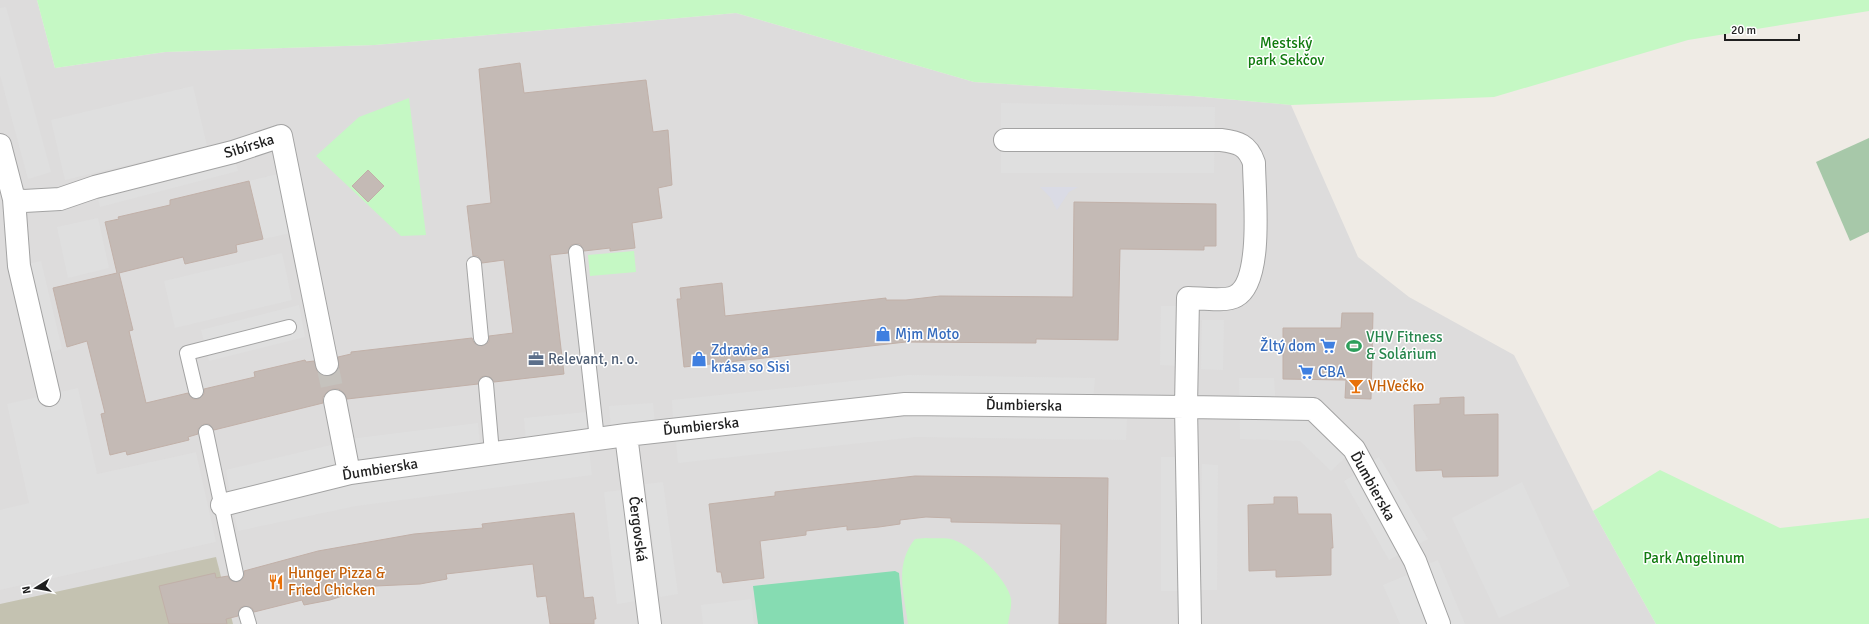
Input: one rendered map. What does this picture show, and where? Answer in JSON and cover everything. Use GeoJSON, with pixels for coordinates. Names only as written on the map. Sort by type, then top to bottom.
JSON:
{"type":"FeatureCollection","features":[{"type":"Feature","properties":{"kind":"street","name":"Sibírska"},"geometry":{"type":"LineString","coordinates":[[14,199],[24,201],[60,199],[95,187],[233,152],[281,136],[327,364]]}},
{"type":"Feature","properties":{"kind":"street"},"geometry":{"type":"LineString","coordinates":[[1005,140],[1221,140],[1237,142],[1251,155],[1254,163],[1255,241],[1250,278],[1242,292],[1230,298],[1188,298],[1186,407],[1190,624]]}},
{"type":"Feature","properties":{"kind":"street"},"geometry":{"type":"LineString","coordinates":[[0,145],[14,199],[19,266],[48,390]]}},
{"type":"Feature","properties":{"kind":"street"},"geometry":{"type":"LineString","coordinates":[[335,401],[349,473]]}},
{"type":"Feature","properties":{"kind":"street","name":"Ďumbierska"},"geometry":{"type":"LineString","coordinates":[[222,505],[349,473],[626,435],[905,404],[1313,409],[1354,449],[1415,561],[1439,624]]}},
{"type":"Feature","properties":{"kind":"street","name":"Čergovská"},"geometry":{"type":"LineString","coordinates":[[626,435],[650,624]]}},
{"type":"Feature","properties":{"kind":"lane"},"geometry":{"type":"LineString","coordinates":[[576,252],[596,439]]}},
{"type":"Feature","properties":{"kind":"lane"},"geometry":{"type":"LineString","coordinates":[[474,264],[481,338]]}},
{"type":"Feature","properties":{"kind":"lane"},"geometry":{"type":"LineString","coordinates":[[196,391],[187,353],[289,327]]}},
{"type":"Feature","properties":{"kind":"lane"},"geometry":{"type":"LineString","coordinates":[[486,384],[492,453]]}},
{"type":"Feature","properties":{"kind":"lane"},"geometry":{"type":"LineString","coordinates":[[206,432],[236,574]]}},
{"type":"Feature","properties":{"kind":"shaded area"},"geometry":{"type":"Polygon","coordinates":[[[0,0],[37,0],[55,68],[165,52],[375,45],[736,13],[974,82],[1193,96],[1291,105],[1358,257],[1409,297],[1514,355],[1593,511],[1656,624],[0,624],[0,0]]]}},
{"type":"Feature","properties":{"kind":"shaded area"},"geometry":{"type":"Polygon","coordinates":[[[6,7],[51,172],[28,179],[0,75],[0,8],[6,7]]]}},
{"type":"Feature","properties":{"kind":"shaded area"},"geometry":{"type":"Polygon","coordinates":[[[193,86],[207,146],[65,180],[51,120],[193,86]]]}},
{"type":"Feature","properties":{"kind":"shaded area"},"geometry":{"type":"Polygon","coordinates":[[[1001,103],[1215,107],[1214,173],[1001,173],[1001,103]]]}},
{"type":"Feature","properties":{"kind":"shaded area"},"geometry":{"type":"Polygon","coordinates":[[[233,152],[238,171],[100,207],[95,187],[233,152]]]}},
{"type":"Feature","properties":{"kind":"shaded area"},"geometry":{"type":"Polygon","coordinates":[[[278,174],[291,233],[263,239],[249,181],[278,174]]]}},
{"type":"Feature","properties":{"kind":"shaded area"},"geometry":{"type":"Polygon","coordinates":[[[1040,187],[1078,187],[1069,192],[1057,210],[1050,197],[1040,187]]]}},
{"type":"Feature","properties":{"kind":"shaded area"},"geometry":{"type":"Polygon","coordinates":[[[98,218],[109,268],[68,278],[57,227],[98,218]]]}},
{"type":"Feature","properties":{"kind":"shaded area"},"geometry":{"type":"Polygon","coordinates":[[[282,253],[292,300],[175,328],[164,281],[282,253]]]}},
{"type":"Feature","properties":{"kind":"shaded area"},"geometry":{"type":"Polygon","coordinates":[[[41,261],[62,349],[40,355],[19,266],[41,261]]]}},
{"type":"Feature","properties":{"kind":"shaded area"},"geometry":{"type":"Polygon","coordinates":[[[299,305],[305,337],[209,361],[201,330],[299,305]]]}},
{"type":"Feature","properties":{"kind":"shaded area"},"geometry":{"type":"Polygon","coordinates":[[[1161,306],[1183,306],[1182,366],[1160,365],[1161,306]]]}},
{"type":"Feature","properties":{"kind":"shaded area"},"geometry":{"type":"Polygon","coordinates":[[[1202,320],[1224,320],[1223,370],[1201,369],[1202,320]]]}},
{"type":"Feature","properties":{"kind":"shaded area"},"geometry":{"type":"Polygon","coordinates":[[[909,375],[1095,378],[1093,400],[673,419],[672,400],[909,375]]]}},
{"type":"Feature","properties":{"kind":"shaded area"},"geometry":{"type":"Polygon","coordinates":[[[1239,378],[1274,378],[1276,408],[1313,409],[1354,449],[1331,471],[1300,441],[1240,439],[1239,378]]]}},
{"type":"Feature","properties":{"kind":"shaded area"},"geometry":{"type":"Polygon","coordinates":[[[78,388],[97,474],[196,452],[216,542],[0,590],[0,510],[29,503],[7,404],[78,388]]]}},
{"type":"Feature","properties":{"kind":"shaded area"},"geometry":{"type":"Polygon","coordinates":[[[653,403],[655,425],[611,429],[609,406],[653,403]]]}},
{"type":"Feature","properties":{"kind":"shaded area"},"geometry":{"type":"Polygon","coordinates":[[[587,412],[589,435],[526,441],[524,418],[587,412]]]}},
{"type":"Feature","properties":{"kind":"shaded area"},"geometry":{"type":"Polygon","coordinates":[[[914,416],[1127,419],[1126,440],[916,437],[678,463],[676,441],[914,416]]]}},
{"type":"Feature","properties":{"kind":"shaded area"},"geometry":{"type":"Polygon","coordinates":[[[478,423],[480,446],[354,461],[350,439],[478,423]]]}},
{"type":"Feature","properties":{"kind":"shaded area"},"geometry":{"type":"Polygon","coordinates":[[[335,444],[339,466],[230,493],[226,470],[335,444]]]}},
{"type":"Feature","properties":{"kind":"shaded area"},"geometry":{"type":"Polygon","coordinates":[[[589,450],[592,475],[356,506],[238,531],[233,509],[352,480],[589,450]]]}},
{"type":"Feature","properties":{"kind":"shaded area"},"geometry":{"type":"Polygon","coordinates":[[[1161,457],[1182,457],[1182,591],[1161,591],[1161,457]]]}},
{"type":"Feature","properties":{"kind":"shaded area"},"geometry":{"type":"Polygon","coordinates":[[[1379,457],[1428,539],[1389,560],[1344,481],[1364,469],[1363,466],[1379,457]]]}},
{"type":"Feature","properties":{"kind":"shaded area"},"geometry":{"type":"Polygon","coordinates":[[[1202,464],[1218,465],[1217,590],[1200,590],[1202,464]]]}},
{"type":"Feature","properties":{"kind":"shaded area"},"geometry":{"type":"Polygon","coordinates":[[[663,482],[678,594],[660,597],[645,484],[663,482]]]}},
{"type":"Feature","properties":{"kind":"shaded area"},"geometry":{"type":"Polygon","coordinates":[[[1522,482],[1570,586],[1499,618],[1452,518],[1522,482]]]}},
{"type":"Feature","properties":{"kind":"shaded area"},"geometry":{"type":"Polygon","coordinates":[[[622,490],[636,601],[617,604],[604,492],[622,490]]]}},
{"type":"Feature","properties":{"kind":"shaded area"},"geometry":{"type":"Polygon","coordinates":[[[216,557],[233,624],[0,624],[0,604],[216,557]]]}},
{"type":"Feature","properties":{"kind":"shaded area"},"geometry":{"type":"Polygon","coordinates":[[[1438,560],[1465,624],[1444,624],[1420,567],[1438,560]]]}},
{"type":"Feature","properties":{"kind":"shaded area"},"geometry":{"type":"Polygon","coordinates":[[[1407,575],[1428,624],[1400,624],[1383,585],[1407,575]]]}},
{"type":"Feature","properties":{"kind":"shaded area"},"geometry":{"type":"Polygon","coordinates":[[[751,599],[754,624],[703,624],[701,605],[751,599]]]}},
{"type":"Feature","properties":{"kind":"green space","name":"Mestský park Sekčov"},"geometry":{"type":"Polygon","coordinates":[[[37,0],[1869,0],[1869,11],[1688,40],[1494,97],[1291,105],[1193,96],[974,82],[736,13],[375,45],[165,52],[55,68],[37,0]]]}},
{"type":"Feature","properties":{"kind":"green space"},"geometry":{"type":"Polygon","coordinates":[[[409,98],[426,235],[401,236],[316,156],[359,117],[409,98]]]}},
{"type":"Feature","properties":{"kind":"green space"},"geometry":{"type":"Polygon","coordinates":[[[1869,138],[1869,232],[1850,241],[1816,162],[1869,138]]]}},
{"type":"Feature","properties":{"kind":"green space"},"geometry":{"type":"Polygon","coordinates":[[[634,251],[636,272],[590,276],[588,255],[634,251]]]}},
{"type":"Feature","properties":{"kind":"green space","name":"Park Angelinum"},"geometry":{"type":"Polygon","coordinates":[[[1660,470],[1780,528],[1869,518],[1869,624],[1656,624],[1593,511],[1660,470]]]}},
{"type":"Feature","properties":{"kind":"green space"},"geometry":{"type":"Polygon","coordinates":[[[926,538],[954,540],[970,549],[988,564],[1003,582],[1011,599],[1008,624],[908,624],[902,580],[904,559],[915,539],[926,538]]]}},
{"type":"Feature","properties":{"kind":"green space"},"geometry":{"type":"Polygon","coordinates":[[[895,571],[899,573],[904,624],[758,624],[753,586],[895,571]]]}},
{"type":"Feature","properties":{"kind":"building"},"geometry":{"type":"Polygon","coordinates":[[[520,63],[524,93],[646,80],[653,132],[668,130],[672,185],[658,188],[662,218],[632,223],[635,248],[610,251],[610,248],[584,251],[580,244],[575,244],[571,245],[568,253],[550,255],[564,374],[494,382],[490,377],[485,376],[481,377],[478,384],[347,399],[344,393],[339,389],[333,389],[327,392],[323,397],[323,403],[214,430],[209,424],[204,424],[198,429],[198,434],[188,437],[189,440],[127,455],[126,451],[110,455],[101,414],[105,413],[87,341],[67,347],[53,288],[117,273],[105,222],[119,219],[118,217],[170,205],[170,200],[249,181],[263,239],[236,245],[237,252],[185,264],[183,257],[119,273],[133,330],[129,331],[146,403],[188,393],[193,399],[198,399],[204,394],[204,389],[255,377],[254,372],[305,360],[306,362],[314,361],[318,373],[323,376],[329,376],[335,374],[339,368],[338,357],[351,354],[351,352],[472,338],[474,343],[482,346],[489,342],[489,336],[513,333],[504,260],[482,263],[478,256],[473,256],[467,206],[491,203],[479,69],[520,63]]]}},
{"type":"Feature","properties":{"kind":"building"},"geometry":{"type":"Polygon","coordinates":[[[368,170],[384,186],[368,202],[352,186],[368,170]]]}},
{"type":"Feature","properties":{"kind":"building"},"geometry":{"type":"Polygon","coordinates":[[[1074,202],[1216,204],[1216,246],[1204,246],[1204,250],[1120,249],[1118,340],[1036,339],[1036,343],[906,342],[684,367],[677,299],[681,299],[680,288],[722,283],[725,316],[886,298],[886,300],[906,300],[940,296],[1073,297],[1074,202]]]}},
{"type":"Feature","properties":{"kind":"building","name":"Žltý dom"},"geometry":{"type":"Polygon","coordinates":[[[1342,313],[1373,313],[1371,399],[1345,398],[1346,380],[1283,379],[1283,328],[1341,328],[1342,313]]]}},
{"type":"Feature","properties":{"kind":"building"},"geometry":{"type":"Polygon","coordinates":[[[1464,397],[1464,415],[1498,414],[1498,476],[1443,477],[1442,470],[1416,471],[1414,405],[1440,404],[1440,398],[1464,397]]]}},
{"type":"Feature","properties":{"kind":"building"},"geometry":{"type":"Polygon","coordinates":[[[915,476],[1108,478],[1106,624],[1059,624],[1061,524],[951,522],[951,518],[926,517],[900,520],[900,524],[879,527],[847,530],[847,526],[806,531],[806,535],[760,541],[764,578],[723,583],[721,572],[717,572],[709,504],[775,496],[775,492],[915,476]]]}},
{"type":"Feature","properties":{"kind":"building"},"geometry":{"type":"Polygon","coordinates":[[[1274,497],[1297,497],[1298,514],[1331,514],[1333,548],[1331,548],[1331,575],[1276,577],[1276,570],[1249,571],[1248,505],[1274,504],[1274,497]]]}},
{"type":"Feature","properties":{"kind":"building"},"geometry":{"type":"Polygon","coordinates":[[[574,513],[584,598],[593,597],[596,619],[594,619],[594,624],[550,624],[546,596],[537,597],[533,564],[446,574],[447,579],[420,584],[353,587],[355,592],[330,600],[304,605],[302,600],[254,612],[252,608],[244,606],[240,608],[238,616],[226,619],[227,624],[169,624],[159,586],[215,573],[216,578],[228,576],[230,580],[237,582],[244,577],[244,571],[318,551],[414,534],[483,528],[482,524],[574,513]]]}},
{"type":"Feature","properties":{"kind":"tunnel"},"geometry":{"type":"LineString","coordinates":[[327,364],[335,401]]}},
{"type":"Feature","properties":{"kind":"place","name":"Mjm Moto"},"geometry":{"type":"Point","coordinates":[883,334]}},
{"type":"Feature","properties":{"kind":"place","name":"Žltý dom"},"geometry":{"type":"Point","coordinates":[1328,346]}},
{"type":"Feature","properties":{"kind":"place","name":"VHV Fitness & Solárium"},"geometry":{"type":"Point","coordinates":[1354,346]}},
{"type":"Feature","properties":{"kind":"place","name":"Relevant, n. o."},"geometry":{"type":"Point","coordinates":[536,359]}},
{"type":"Feature","properties":{"kind":"place","name":"Zdravie a krása so Sisi"},"geometry":{"type":"Point","coordinates":[699,359]}},
{"type":"Feature","properties":{"kind":"place","name":"CBA"},"geometry":{"type":"Point","coordinates":[1306,372]}},
{"type":"Feature","properties":{"kind":"place","name":"VHVečko"},"geometry":{"type":"Point","coordinates":[1356,386]}},
{"type":"Feature","properties":{"kind":"place","name":"Hunger Pizza & Fried Chicken"},"geometry":{"type":"Point","coordinates":[276,582]}}]}
